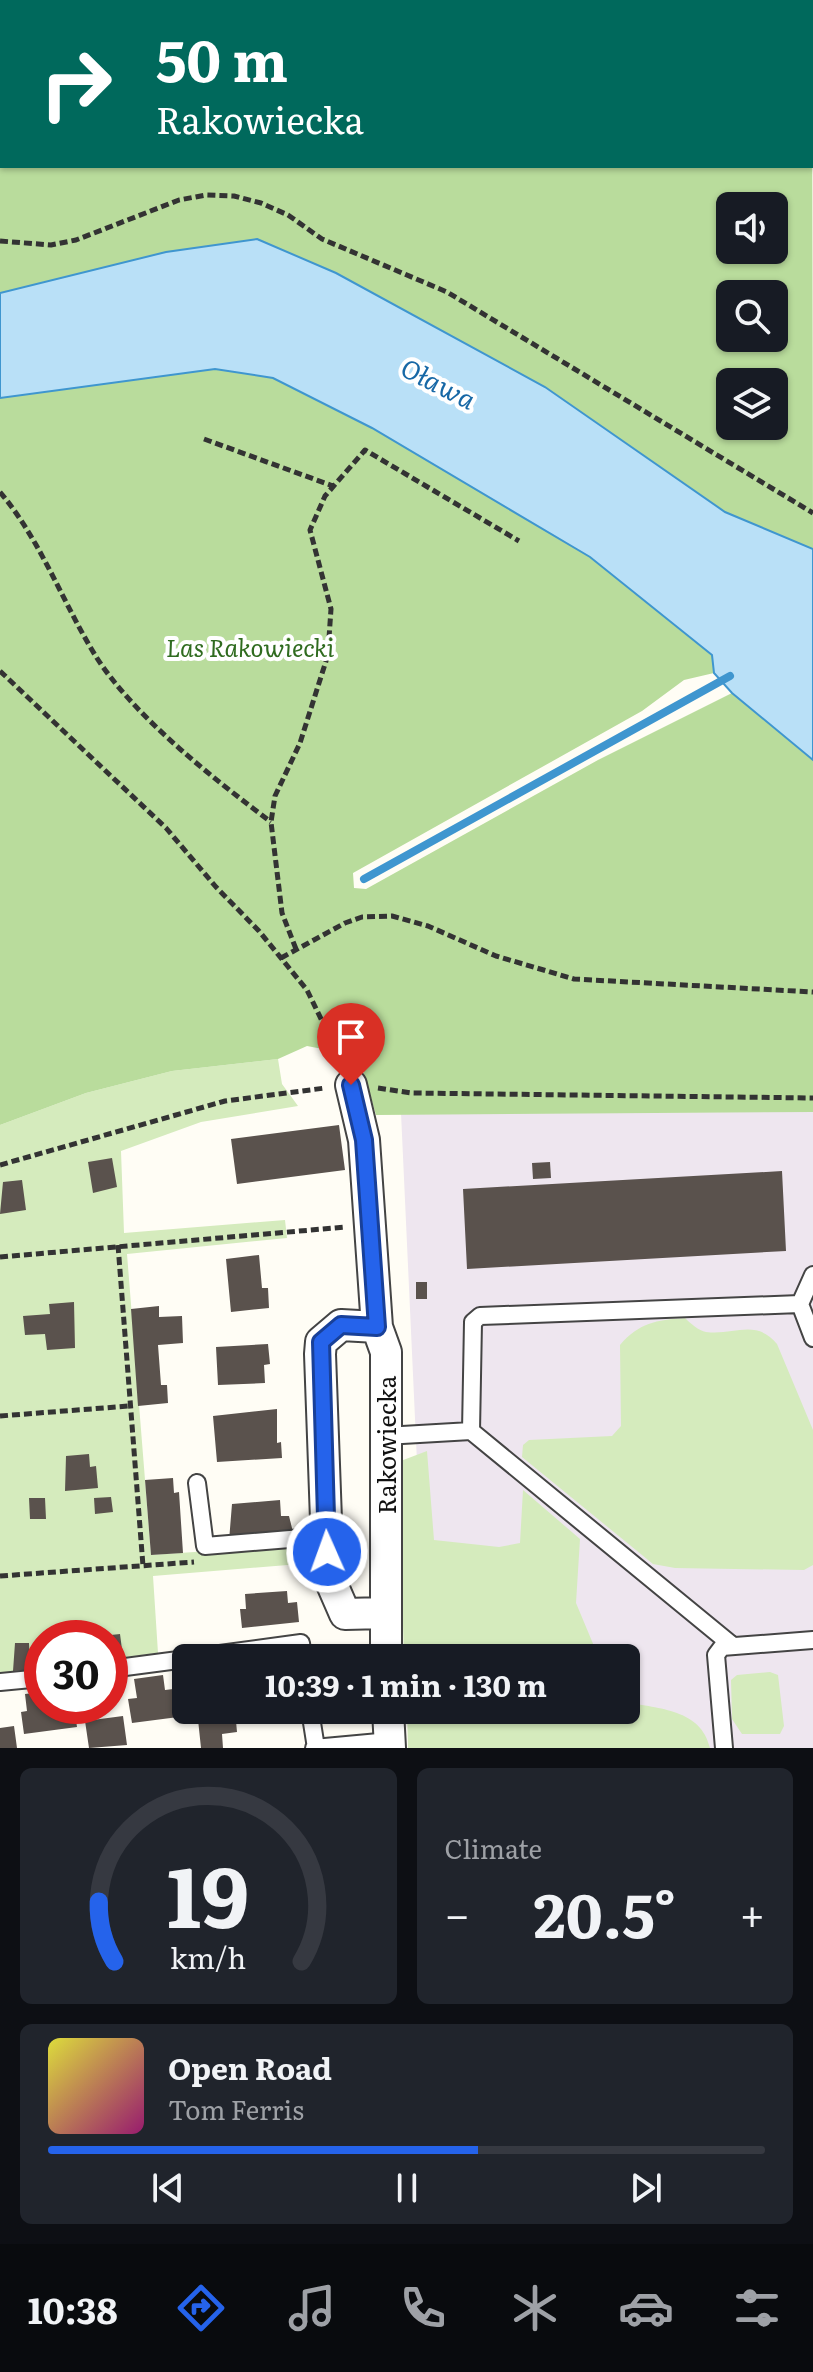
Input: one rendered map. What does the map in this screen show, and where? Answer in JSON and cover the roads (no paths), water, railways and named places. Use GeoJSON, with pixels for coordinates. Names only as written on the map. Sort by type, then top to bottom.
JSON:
{"type":"FeatureCollection","features":[{"type":"Feature","properties":{"kind":"street","name":"Rakowiecka"},"geometry":{"type":"LineString","coordinates":[[351,1085],[364,1140],[377,1327],[386,1352],[386,1644]]}},
{"type":"Feature","properties":{"kind":"street"},"geometry":{"type":"LineString","coordinates":[[377,1327],[341,1325],[321,1342],[326,1536],[328,1575],[345,1614],[385,1613]]}},
{"type":"Feature","properties":{"kind":"street"},"geometry":{"type":"LineString","coordinates":[[389,1724],[390,1744]]}},
{"type":"Feature","properties":{"kind":"lane"},"geometry":{"type":"LineString","coordinates":[[813,1275],[800,1304],[813,1338]]}},
{"type":"Feature","properties":{"kind":"lane"},"geometry":{"type":"LineString","coordinates":[[471,1431],[473,1322],[480,1316],[800,1304]]}},
{"type":"Feature","properties":{"kind":"lane"},"geometry":{"type":"LineString","coordinates":[[385,1436],[471,1431],[733,1646]]}},
{"type":"Feature","properties":{"kind":"lane"},"geometry":{"type":"LineString","coordinates":[[197,1483],[205,1546],[326,1536]]}},
{"type":"Feature","properties":{"kind":"lane"},"geometry":{"type":"LineString","coordinates":[[724,1748],[716,1655],[722,1647],[813,1640]]}},
{"type":"Feature","properties":{"kind":"lane"},"geometry":{"type":"LineString","coordinates":[[128,1666],[172,1660]]}},
{"type":"Feature","properties":{"kind":"lane"},"geometry":{"type":"LineString","coordinates":[[0,1682],[24,1680]]}},
{"type":"Feature","properties":{"kind":"lane"},"geometry":{"type":"LineString","coordinates":[[312,1724],[315,1748],[390,1744]]}},
{"type":"Feature","properties":{"kind":"water","name":"Oława"},"geometry":{"type":"Polygon","coordinates":[[[257,239],[336,273],[545,387],[725,512],[813,549],[813,760],[732,693],[714,673],[712,655],[590,557],[372,428],[273,378],[215,369],[0,398],[0,293],[166,252],[257,239]]]}},
{"type":"Feature","properties":{"kind":"waterway"},"geometry":{"type":"LineString","coordinates":[[364,879],[730,676]]}},
{"type":"Feature","properties":{"kind":"park label","name":"Las Rakowiecki"},"geometry":{"type":"Point","coordinates":[250,646]}}]}
